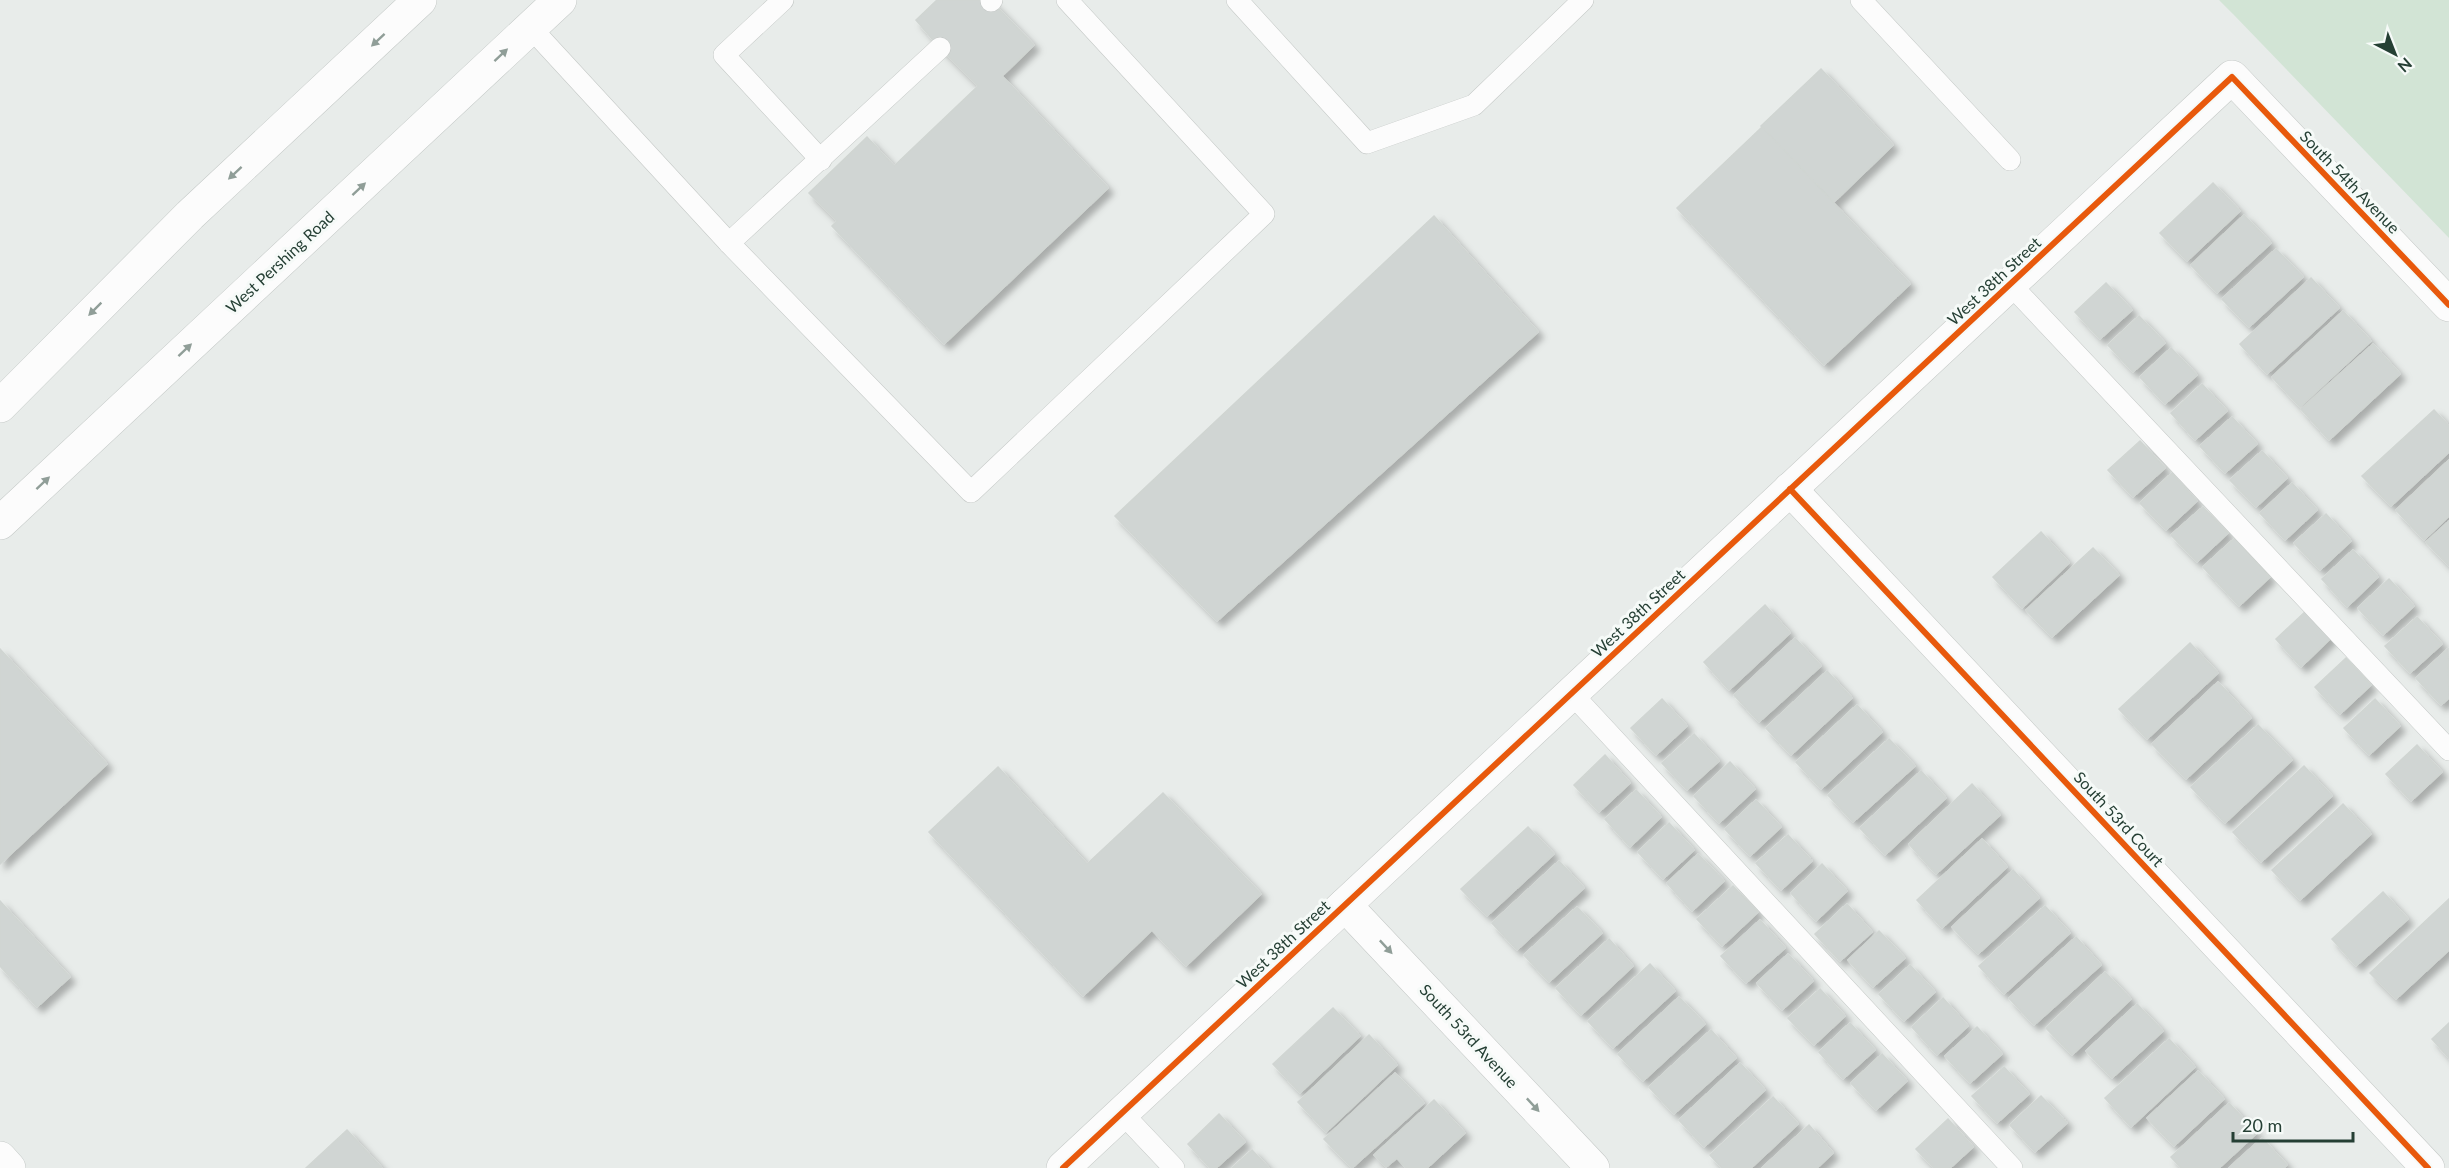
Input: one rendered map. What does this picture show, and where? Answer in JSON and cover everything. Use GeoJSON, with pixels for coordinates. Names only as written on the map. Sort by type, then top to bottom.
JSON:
{"type":"FeatureCollection","features":[{"type":"Feature","properties":{"kind":"street"},"geometry":{"type":"LineString","coordinates":[[0,406],[190,215],[420,0]]}},
{"type":"Feature","properties":{"kind":"street","name":"West Pershing Road"},"geometry":{"type":"LineString","coordinates":[[0,523],[561,0]]}},
{"type":"Feature","properties":{"kind":"street","name":"West 38th Street"},"geometry":{"type":"LineString","coordinates":[[1063,1168],[2232,77]]}},
{"type":"Feature","properties":{"kind":"street","name":"South 54th Avenue"},"geometry":{"type":"LineString","coordinates":[[2232,77],[2449,305]]}},
{"type":"Feature","properties":{"kind":"street","name":"South 53rd Court"},"geometry":{"type":"LineString","coordinates":[[1790,489],[2428,1168]]}},
{"type":"Feature","properties":{"kind":"street","name":"South 53rd Avenue"},"geometry":{"type":"LineString","coordinates":[[1345,905],[1593,1168]]}},
{"type":"Feature","properties":{"kind":"street"},"geometry":{"type":"LineString","coordinates":[[0,1158],[9,1168]]}},
{"type":"Feature","properties":{"kind":"lane"},"geometry":{"type":"LineString","coordinates":[[783,0],[723,55],[821,160]]}},
{"type":"Feature","properties":{"kind":"lane"},"geometry":{"type":"LineString","coordinates":[[531,28],[729,243],[971,492],[1264,214],[1067,0]]}},
{"type":"Feature","properties":{"kind":"lane"},"geometry":{"type":"LineString","coordinates":[[1237,0],[1367,143],[1474,105],[1582,0]]}},
{"type":"Feature","properties":{"kind":"lane"},"geometry":{"type":"LineString","coordinates":[[1861,0],[2010,160]]}},
{"type":"Feature","properties":{"kind":"lane"},"geometry":{"type":"LineString","coordinates":[[729,243],[940,48]]}},
{"type":"Feature","properties":{"kind":"lane"},"geometry":{"type":"LineString","coordinates":[[2010,284],[2449,750]]}},
{"type":"Feature","properties":{"kind":"lane"},"geometry":{"type":"LineString","coordinates":[[1572,694],[2012,1168]]}},
{"type":"Feature","properties":{"kind":"lane"},"geometry":{"type":"LineString","coordinates":[[1122,1113],[1174,1168]]}},
{"type":"Feature","properties":{"kind":"green space"},"geometry":{"type":"Polygon","coordinates":[[[2219,0],[2449,0],[2449,238],[2233,14],[2219,0]]]}},
{"type":"Feature","properties":{"kind":"building"},"geometry":{"type":"Polygon","coordinates":[[[937,0],[990,0],[1034,45],[1002,76],[1108,188],[944,344],[832,226],[837,221],[809,193],[867,137],[894,166],[978,86],[916,20],[937,0]]]}},
{"type":"Feature","properties":{"kind":"building"},"geometry":{"type":"Polygon","coordinates":[[[1821,69],[1893,145],[1834,202],[1761,126],[1821,69]]]}},
{"type":"Feature","properties":{"kind":"building"},"geometry":{"type":"Polygon","coordinates":[[[1762,127],[1910,284],[1824,365],[1677,208],[1762,127]]]}},
{"type":"Feature","properties":{"kind":"building"},"geometry":{"type":"Polygon","coordinates":[[[2213,183],[2240,211],[2187,261],[2160,233],[2213,183]]]}},
{"type":"Feature","properties":{"kind":"building"},"geometry":{"type":"Polygon","coordinates":[[[2244,215],[2271,243],[2217,293],[2191,265],[2244,215]]]}},
{"type":"Feature","properties":{"kind":"building"},"geometry":{"type":"Polygon","coordinates":[[[1434,216],[1538,332],[1217,621],[1115,516],[1434,216]]]}},
{"type":"Feature","properties":{"kind":"building"},"geometry":{"type":"Polygon","coordinates":[[[2276,249],[2303,277],[2249,327],[2222,299],[2276,249]]]}},
{"type":"Feature","properties":{"kind":"building"},"geometry":{"type":"Polygon","coordinates":[[[2311,278],[2339,308],[2267,374],[2240,344],[2311,278]]]}},
{"type":"Feature","properties":{"kind":"building"},"geometry":{"type":"Polygon","coordinates":[[[2106,283],[2132,310],[2100,339],[2075,312],[2106,283]]]}},
{"type":"Feature","properties":{"kind":"building"},"geometry":{"type":"Polygon","coordinates":[[[2343,311],[2371,341],[2300,407],[2272,377],[2343,311]]]}},
{"type":"Feature","properties":{"kind":"building"},"geometry":{"type":"Polygon","coordinates":[[[2139,316],[2165,343],[2133,372],[2108,345],[2139,316]]]}},
{"type":"Feature","properties":{"kind":"building"},"geometry":{"type":"Polygon","coordinates":[[[2373,344],[2400,374],[2329,440],[2301,409],[2373,344]]]}},
{"type":"Feature","properties":{"kind":"building"},"geometry":{"type":"Polygon","coordinates":[[[2171,348],[2197,375],[2165,404],[2140,377],[2171,348]]]}},
{"type":"Feature","properties":{"kind":"building"},"geometry":{"type":"Polygon","coordinates":[[[2202,384],[2227,411],[2195,440],[2171,413],[2202,384]]]}},
{"type":"Feature","properties":{"kind":"building"},"geometry":{"type":"Polygon","coordinates":[[[2434,410],[2449,426],[2449,452],[2391,506],[2362,476],[2434,410]]]}},
{"type":"Feature","properties":{"kind":"building"},"geometry":{"type":"Polygon","coordinates":[[[2232,417],[2257,444],[2225,473],[2200,446],[2232,417]]]}},
{"type":"Feature","properties":{"kind":"building"},"geometry":{"type":"Polygon","coordinates":[[[2140,441],[2165,468],[2133,497],[2108,470],[2140,441]]]}},
{"type":"Feature","properties":{"kind":"building"},"geometry":{"type":"Polygon","coordinates":[[[2262,451],[2287,478],[2256,507],[2230,480],[2262,451]]]}},
{"type":"Feature","properties":{"kind":"building"},"geometry":{"type":"Polygon","coordinates":[[[2449,460],[2449,516],[2424,540],[2396,510],[2449,460]]]}},
{"type":"Feature","properties":{"kind":"building"},"geometry":{"type":"Polygon","coordinates":[[[2172,473],[2197,501],[2166,530],[2140,503],[2172,473]]]}},
{"type":"Feature","properties":{"kind":"building"},"geometry":{"type":"Polygon","coordinates":[[[2292,483],[2317,510],[2285,540],[2260,513],[2292,483]]]}},
{"type":"Feature","properties":{"kind":"building"},"geometry":{"type":"Polygon","coordinates":[[[2203,507],[2228,533],[2197,562],[2171,535],[2203,507]]]}},
{"type":"Feature","properties":{"kind":"building"},"geometry":{"type":"Polygon","coordinates":[[[2326,514],[2351,541],[2320,570],[2294,543],[2326,514]]]}},
{"type":"Feature","properties":{"kind":"building"},"geometry":{"type":"Polygon","coordinates":[[[2449,521],[2449,566],[2426,542],[2449,521]]]}},
{"type":"Feature","properties":{"kind":"building"},"geometry":{"type":"Polygon","coordinates":[[[2041,532],[2069,563],[2022,608],[1993,577],[2041,532]]]}},
{"type":"Feature","properties":{"kind":"building"},"geometry":{"type":"Polygon","coordinates":[[[2235,538],[2270,577],[2239,606],[2203,567],[2235,538]]]}},
{"type":"Feature","properties":{"kind":"building"},"geometry":{"type":"Polygon","coordinates":[[[2093,548],[2119,575],[2052,637],[2026,610],[2093,548]]]}},
{"type":"Feature","properties":{"kind":"building"},"geometry":{"type":"Polygon","coordinates":[[[2353,550],[2378,577],[2347,607],[2322,579],[2353,550]]]}},
{"type":"Feature","properties":{"kind":"building"},"geometry":{"type":"Polygon","coordinates":[[[2389,579],[2414,606],[2383,635],[2358,608],[2389,579]]]}},
{"type":"Feature","properties":{"kind":"building"},"geometry":{"type":"Polygon","coordinates":[[[1765,605],[1790,633],[1729,690],[1704,662],[1765,605]]]}},
{"type":"Feature","properties":{"kind":"building"},"geometry":{"type":"Polygon","coordinates":[[[2307,610],[2332,637],[2301,667],[2276,639],[2307,610]]]}},
{"type":"Feature","properties":{"kind":"building"},"geometry":{"type":"Polygon","coordinates":[[[2417,617],[2442,644],[2410,673],[2385,646],[2417,617]]]}},
{"type":"Feature","properties":{"kind":"building"},"geometry":{"type":"Polygon","coordinates":[[[1795,638],[1821,666],[1759,722],[1734,695],[1795,638]]]}},
{"type":"Feature","properties":{"kind":"building"},"geometry":{"type":"Polygon","coordinates":[[[2190,643],[2218,673],[2147,739],[2119,709],[2190,643]]]}},
{"type":"Feature","properties":{"kind":"building"},"geometry":{"type":"Polygon","coordinates":[[[0,649],[107,764],[0,864],[0,649]]]}},
{"type":"Feature","properties":{"kind":"building"},"geometry":{"type":"Polygon","coordinates":[[[2448,649],[2449,698],[2441,705],[2416,678],[2448,649]]]}},
{"type":"Feature","properties":{"kind":"building"},"geometry":{"type":"Polygon","coordinates":[[[2346,658],[2371,685],[2340,714],[2315,687],[2346,658]]]}},
{"type":"Feature","properties":{"kind":"building"},"geometry":{"type":"Polygon","coordinates":[[[1827,671],[1852,698],[1791,755],[1766,728],[1827,671]]]}},
{"type":"Feature","properties":{"kind":"building"},"geometry":{"type":"Polygon","coordinates":[[[2218,682],[2251,718],[2186,779],[2152,744],[2218,682]]]}},
{"type":"Feature","properties":{"kind":"building"},"geometry":{"type":"Polygon","coordinates":[[[1662,699],[1687,726],[1656,755],[1631,728],[1662,699]]]}},
{"type":"Feature","properties":{"kind":"building"},"geometry":{"type":"Polygon","coordinates":[[[2375,699],[2400,726],[2369,755],[2344,728],[2375,699]]]}},
{"type":"Feature","properties":{"kind":"building"},"geometry":{"type":"Polygon","coordinates":[[[1857,705],[1882,732],[1821,789],[1796,762],[1857,705]]]}},
{"type":"Feature","properties":{"kind":"building"},"geometry":{"type":"Polygon","coordinates":[[[2258,725],[2292,760],[2225,823],[2191,787],[2258,725]]]}},
{"type":"Feature","properties":{"kind":"building"},"geometry":{"type":"Polygon","coordinates":[[[1694,734],[1719,761],[1687,790],[1662,763],[1694,734]]]}},
{"type":"Feature","properties":{"kind":"building"},"geometry":{"type":"Polygon","coordinates":[[[1889,739],[1915,766],[1853,822],[1828,795],[1889,739]]]}},
{"type":"Feature","properties":{"kind":"building"},"geometry":{"type":"Polygon","coordinates":[[[2417,745],[2442,772],[2411,801],[2386,774],[2417,745]]]}},
{"type":"Feature","properties":{"kind":"building"},"geometry":{"type":"Polygon","coordinates":[[[1605,755],[1630,783],[1599,812],[1574,785],[1605,755]]]}},
{"type":"Feature","properties":{"kind":"building"},"geometry":{"type":"Polygon","coordinates":[[[1730,762],[1755,789],[1719,823],[1694,796],[1730,762]]]}},
{"type":"Feature","properties":{"kind":"building"},"geometry":{"type":"Polygon","coordinates":[[[2304,766],[2332,796],[2261,862],[2233,832],[2304,766]]]}},
{"type":"Feature","properties":{"kind":"building"},"geometry":{"type":"Polygon","coordinates":[[[998,767],[1087,864],[1163,793],[1261,894],[1186,966],[1152,930],[1083,996],[929,832],[998,767]]]}},
{"type":"Feature","properties":{"kind":"building"},"geometry":{"type":"Polygon","coordinates":[[[1921,771],[1946,798],[1885,855],[1860,828],[1921,771]]]}},
{"type":"Feature","properties":{"kind":"building"},"geometry":{"type":"Polygon","coordinates":[[[1972,784],[2000,815],[1936,874],[1909,844],[1972,784]]]}},
{"type":"Feature","properties":{"kind":"building"},"geometry":{"type":"Polygon","coordinates":[[[1636,790],[1661,817],[1630,847],[1605,819],[1636,790]]]}},
{"type":"Feature","properties":{"kind":"building"},"geometry":{"type":"Polygon","coordinates":[[[1756,800],[1781,827],[1750,856],[1725,829],[1756,800]]]}},
{"type":"Feature","properties":{"kind":"building"},"geometry":{"type":"Polygon","coordinates":[[[2343,804],[2371,834],[2300,900],[2272,870],[2343,804]]]}},
{"type":"Feature","properties":{"kind":"building"},"geometry":{"type":"Polygon","coordinates":[[[1669,823],[1694,850],[1663,879],[1638,852],[1669,823]]]}},
{"type":"Feature","properties":{"kind":"building"},"geometry":{"type":"Polygon","coordinates":[[[1528,827],[1554,854],[1487,916],[1461,889],[1528,827]]]}},
{"type":"Feature","properties":{"kind":"building"},"geometry":{"type":"Polygon","coordinates":[[[1788,835],[1812,861],[1781,890],[1756,863],[1788,835]]]}},
{"type":"Feature","properties":{"kind":"building"},"geometry":{"type":"Polygon","coordinates":[[[1982,839],[2007,867],[1942,928],[1917,900],[1982,839]]]}},
{"type":"Feature","properties":{"kind":"building"},"geometry":{"type":"Polygon","coordinates":[[[1698,854],[1724,881],[1692,911],[1667,883],[1698,854]]]}},
{"type":"Feature","properties":{"kind":"building"},"geometry":{"type":"Polygon","coordinates":[[[1559,861],[1584,888],[1517,950],[1492,923],[1559,861]]]}},
{"type":"Feature","properties":{"kind":"building"},"geometry":{"type":"Polygon","coordinates":[[[1822,864],[1847,891],[1816,921],[1791,893],[1822,864]]]}},
{"type":"Feature","properties":{"kind":"building"},"geometry":{"type":"Polygon","coordinates":[[[2013,870],[2039,898],[1978,954],[1952,927],[2013,870]]]}},
{"type":"Feature","properties":{"kind":"building"},"geometry":{"type":"Polygon","coordinates":[[[1733,886],[1758,912],[1722,946],[1697,919],[1733,886]]]}},
{"type":"Feature","properties":{"kind":"building"},"geometry":{"type":"Polygon","coordinates":[[[2383,892],[2408,919],[2356,966],[2332,939],[2383,892]]]}},
{"type":"Feature","properties":{"kind":"building"},"geometry":{"type":"Polygon","coordinates":[[[2449,899],[2449,950],[2396,999],[2370,973],[2449,899]]]}},
{"type":"Feature","properties":{"kind":"building"},"geometry":{"type":"Polygon","coordinates":[[[0,901],[70,977],[37,1007],[0,966],[0,901]]]}},
{"type":"Feature","properties":{"kind":"building"},"geometry":{"type":"Polygon","coordinates":[[[1847,904],[1872,932],[1840,961],[1815,934],[1847,904]]]}},
{"type":"Feature","properties":{"kind":"building"},"geometry":{"type":"Polygon","coordinates":[[[2045,906],[2070,933],[2004,994],[1979,966],[2045,906]]]}},
{"type":"Feature","properties":{"kind":"building"},"geometry":{"type":"Polygon","coordinates":[[[1577,907],[1602,933],[1549,982],[1524,955],[1577,907]]]}},
{"type":"Feature","properties":{"kind":"building"},"geometry":{"type":"Polygon","coordinates":[[[1760,920],[1785,948],[1746,983],[1721,956],[1760,920]]]}},
{"type":"Feature","properties":{"kind":"building"},"geometry":{"type":"Polygon","coordinates":[[[1879,931],[1905,958],[1873,987],[1848,960],[1879,931]]]}},
{"type":"Feature","properties":{"kind":"building"},"geometry":{"type":"Polygon","coordinates":[[[2076,937],[2101,965],[2034,1025],[2009,998],[2076,937]]]}},
{"type":"Feature","properties":{"kind":"building"},"geometry":{"type":"Polygon","coordinates":[[[1609,939],[1633,966],[1581,1015],[1556,988],[1609,939]]]}},
{"type":"Feature","properties":{"kind":"building"},"geometry":{"type":"Polygon","coordinates":[[[1788,954],[1813,981],[1782,1010],[1757,983],[1788,954]]]}},
{"type":"Feature","properties":{"kind":"building"},"geometry":{"type":"Polygon","coordinates":[[[1650,964],[1675,991],[1613,1048],[1588,1021],[1650,964]]]}},
{"type":"Feature","properties":{"kind":"building"},"geometry":{"type":"Polygon","coordinates":[[[1910,965],[1935,992],[1904,1021],[1879,994],[1910,965]]]}},
{"type":"Feature","properties":{"kind":"building"},"geometry":{"type":"Polygon","coordinates":[[[2105,972],[2131,999],[2072,1055],[2046,1028],[2105,972]]]}},
{"type":"Feature","properties":{"kind":"building"},"geometry":{"type":"Polygon","coordinates":[[[1820,989],[1845,1016],[1814,1045],[1788,1018],[1820,989]]]}},
{"type":"Feature","properties":{"kind":"building"},"geometry":{"type":"Polygon","coordinates":[[[1679,997],[1705,1024],[1643,1081],[1618,1054],[1679,997]]]}},
{"type":"Feature","properties":{"kind":"building"},"geometry":{"type":"Polygon","coordinates":[[[1943,998],[1968,1026],[1937,1055],[1912,1027],[1943,998]]]}},
{"type":"Feature","properties":{"kind":"building"},"geometry":{"type":"Polygon","coordinates":[[[2137,1004],[2163,1031],[2112,1078],[2086,1051],[2137,1004]]]}},
{"type":"Feature","properties":{"kind":"building"},"geometry":{"type":"Polygon","coordinates":[[[1333,1008],[1360,1036],[1300,1093],[1273,1064],[1333,1008]]]}},
{"type":"Feature","properties":{"kind":"building"},"geometry":{"type":"Polygon","coordinates":[[[1850,1023],[1875,1050],[1843,1079],[1819,1052],[1850,1023]]]}},
{"type":"Feature","properties":{"kind":"building"},"geometry":{"type":"Polygon","coordinates":[[[2449,1023],[2449,1058],[2432,1039],[2449,1023]]]}},
{"type":"Feature","properties":{"kind":"building"},"geometry":{"type":"Polygon","coordinates":[[[1977,1027],[2002,1054],[1970,1083],[1945,1056],[1977,1027]]]}},
{"type":"Feature","properties":{"kind":"building"},"geometry":{"type":"Polygon","coordinates":[[[1711,1030],[1736,1058],[1674,1114],[1649,1087],[1711,1030]]]}},
{"type":"Feature","properties":{"kind":"building"},"geometry":{"type":"Polygon","coordinates":[[[1369,1035],[1397,1065],[1326,1132],[1298,1102],[1369,1035]]]}},
{"type":"Feature","properties":{"kind":"building"},"geometry":{"type":"Polygon","coordinates":[[[2169,1039],[2195,1067],[2131,1127],[2105,1098],[2169,1039]]]}},
{"type":"Feature","properties":{"kind":"building"},"geometry":{"type":"Polygon","coordinates":[[[1882,1054],[1907,1081],[1876,1110],[1851,1083],[1882,1054]]]}},
{"type":"Feature","properties":{"kind":"building"},"geometry":{"type":"Polygon","coordinates":[[[1740,1063],[1765,1090],[1704,1147],[1679,1120],[1740,1063]]]}},
{"type":"Feature","properties":{"kind":"building"},"geometry":{"type":"Polygon","coordinates":[[[2004,1067],[2029,1094],[1997,1123],[1972,1096],[2004,1067]]]}},
{"type":"Feature","properties":{"kind":"building"},"geometry":{"type":"Polygon","coordinates":[[[2198,1071],[2224,1099],[2174,1146],[2147,1118],[2198,1071]]]}},
{"type":"Feature","properties":{"kind":"building"},"geometry":{"type":"Polygon","coordinates":[[[1395,1073],[1424,1103],[1352,1168],[1324,1139],[1395,1073]]]}},
{"type":"Feature","properties":{"kind":"building"},"geometry":{"type":"Polygon","coordinates":[[[2041,1096],[2067,1123],[2035,1152],[2010,1125],[2041,1096]]]}},
{"type":"Feature","properties":{"kind":"building"},"geometry":{"type":"Polygon","coordinates":[[[1773,1097],[1798,1124],[1751,1168],[1722,1168],[1710,1155],[1773,1097]]]}},
{"type":"Feature","properties":{"kind":"building"},"geometry":{"type":"Polygon","coordinates":[[[1434,1100],[1465,1133],[1427,1168],[1406,1168],[1397,1158],[1386,1167],[1374,1155],[1434,1100]]]}},
{"type":"Feature","properties":{"kind":"building"},"geometry":{"type":"Polygon","coordinates":[[[2229,1103],[2257,1133],[2219,1168],[2181,1168],[2171,1157],[2229,1103]]]}},
{"type":"Feature","properties":{"kind":"building"},"geometry":{"type":"Polygon","coordinates":[[[1219,1114],[1245,1142],[1216,1168],[1210,1168],[1188,1144],[1219,1114]]]}},
{"type":"Feature","properties":{"kind":"building"},"geometry":{"type":"Polygon","coordinates":[[[1948,1119],[1973,1147],[1950,1168],[1934,1168],[1916,1149],[1948,1119]]]}},
{"type":"Feature","properties":{"kind":"building"},"geometry":{"type":"Polygon","coordinates":[[[1809,1125],[1833,1153],[1817,1168],[1762,1168],[1809,1125]]]}},
{"type":"Feature","properties":{"kind":"building"},"geometry":{"type":"Polygon","coordinates":[[[347,1130],[382,1168],[306,1168],[347,1130]]]}},
{"type":"Feature","properties":{"kind":"building"},"geometry":{"type":"Polygon","coordinates":[[[2262,1138],[2287,1165],[2284,1168],[2229,1168],[2262,1138]]]}},
{"type":"Feature","properties":{"kind":"building"},"geometry":{"type":"Polygon","coordinates":[[[1252,1150],[1269,1168],[1232,1168],[1252,1150]]]}},
{"type":"Feature","properties":{"kind":"cycle path"},"geometry":{"type":"LineString","coordinates":[[1063,1168],[2232,77],[2449,305]]}},
{"type":"Feature","properties":{"kind":"cycle path"},"geometry":{"type":"LineString","coordinates":[[1790,489],[2428,1168]]}}]}
